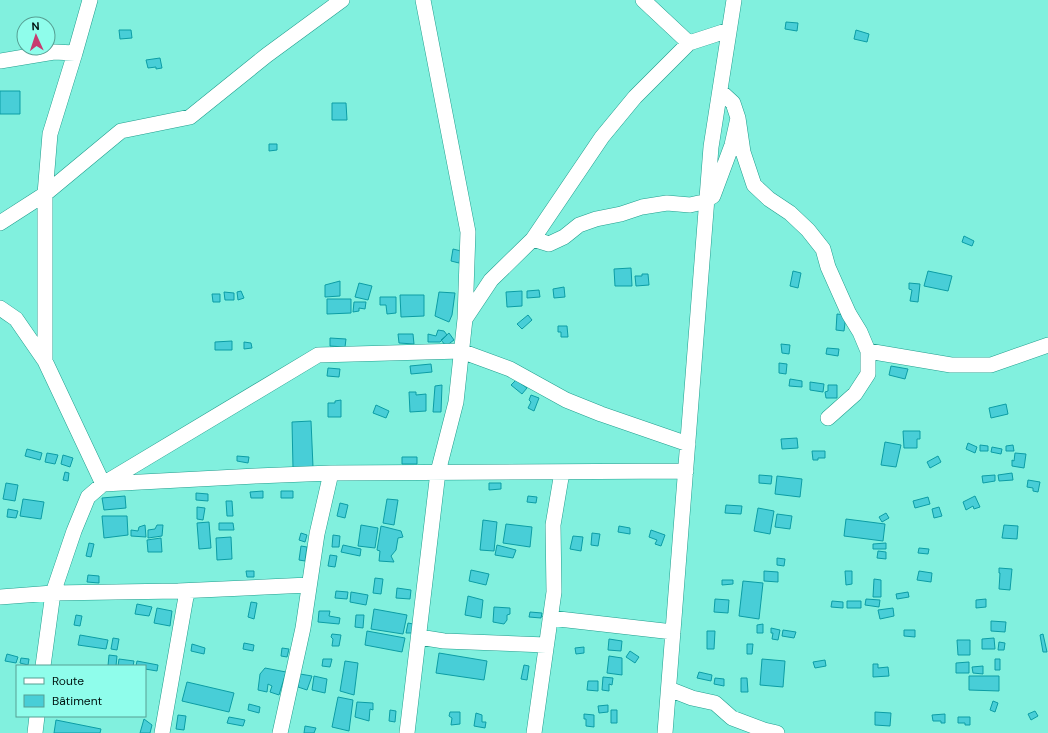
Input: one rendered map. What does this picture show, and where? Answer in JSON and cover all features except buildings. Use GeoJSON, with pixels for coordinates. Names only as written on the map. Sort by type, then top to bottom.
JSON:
{"type":"FeatureCollection","features":[{"type":"Feature","properties":{"kind":"street"},"geometry":{"type":"LineString","coordinates":[[45,361],[45,194],[50,134],[90,0]]}},
{"type":"Feature","properties":{"kind":"street"},"geometry":{"type":"LineString","coordinates":[[0,223],[45,194],[121,131],[190,117],[267,54],[342,0]]}},
{"type":"Feature","properties":{"kind":"street"},"geometry":{"type":"LineString","coordinates":[[407,733],[438,472],[456,402],[465,319],[468,232],[423,0]]}},
{"type":"Feature","properties":{"kind":"street"},"geometry":{"type":"LineString","coordinates":[[643,0],[689,43]]}},
{"type":"Feature","properties":{"kind":"street"},"geometry":{"type":"LineString","coordinates":[[665,733],[711,147],[734,0]]}},
{"type":"Feature","properties":{"kind":"street"},"geometry":{"type":"LineString","coordinates":[[465,319],[492,280],[533,239],[602,137],[634,96],[689,43],[729,30]]}},
{"type":"Feature","properties":{"kind":"street"},"geometry":{"type":"LineString","coordinates":[[0,61],[54,52],[75,53]]}},
{"type":"Feature","properties":{"kind":"street"},"geometry":{"type":"LineString","coordinates":[[720,91],[733,103],[738,118],[743,152],[754,185],[769,199],[790,213],[808,230],[823,249],[828,267],[849,314],[860,332],[868,351],[868,374],[855,394],[828,418]]}},
{"type":"Feature","properties":{"kind":"street"},"geometry":{"type":"LineString","coordinates":[[533,239],[549,244],[564,237],[579,225],[596,219],[667,203],[690,205],[707,200],[714,196],[726,165],[738,118]]}},
{"type":"Feature","properties":{"kind":"street"},"geometry":{"type":"LineString","coordinates":[[0,308],[16,319],[45,361],[103,484]]}},
{"type":"Feature","properties":{"kind":"street"},"geometry":{"type":"LineString","coordinates":[[868,351],[951,365],[992,365],[1048,345]]}},
{"type":"Feature","properties":{"kind":"street"},"geometry":{"type":"LineString","coordinates":[[43,665],[53,593],[74,531],[88,497],[103,484],[318,355],[461,351],[510,369],[566,400],[688,444]]}},
{"type":"Feature","properties":{"kind":"street"},"geometry":{"type":"LineString","coordinates":[[103,484],[331,473],[686,471]]}},
{"type":"Feature","properties":{"kind":"street"},"geometry":{"type":"LineString","coordinates":[[534,733],[554,592],[553,525],[562,472]]}},
{"type":"Feature","properties":{"kind":"street"},"geometry":{"type":"LineString","coordinates":[[280,733],[302,628],[317,534],[331,473]]}},
{"type":"Feature","properties":{"kind":"street"},"geometry":{"type":"LineString","coordinates":[[0,597],[53,593],[187,591],[309,585]]}},
{"type":"Feature","properties":{"kind":"street"},"geometry":{"type":"LineString","coordinates":[[162,733],[187,591]]}},
{"type":"Feature","properties":{"kind":"street"},"geometry":{"type":"LineString","coordinates":[[550,618],[673,632]]}},
{"type":"Feature","properties":{"kind":"street"},"geometry":{"type":"LineString","coordinates":[[419,637],[444,641],[546,645]]}},
{"type":"Feature","properties":{"kind":"street"},"geometry":{"type":"LineString","coordinates":[[669,689],[692,698],[715,703],[732,718],[764,730],[777,733]]}},
{"type":"Feature","properties":{"kind":"street"},"geometry":{"type":"LineString","coordinates":[[35,733],[37,717]]}}]}
